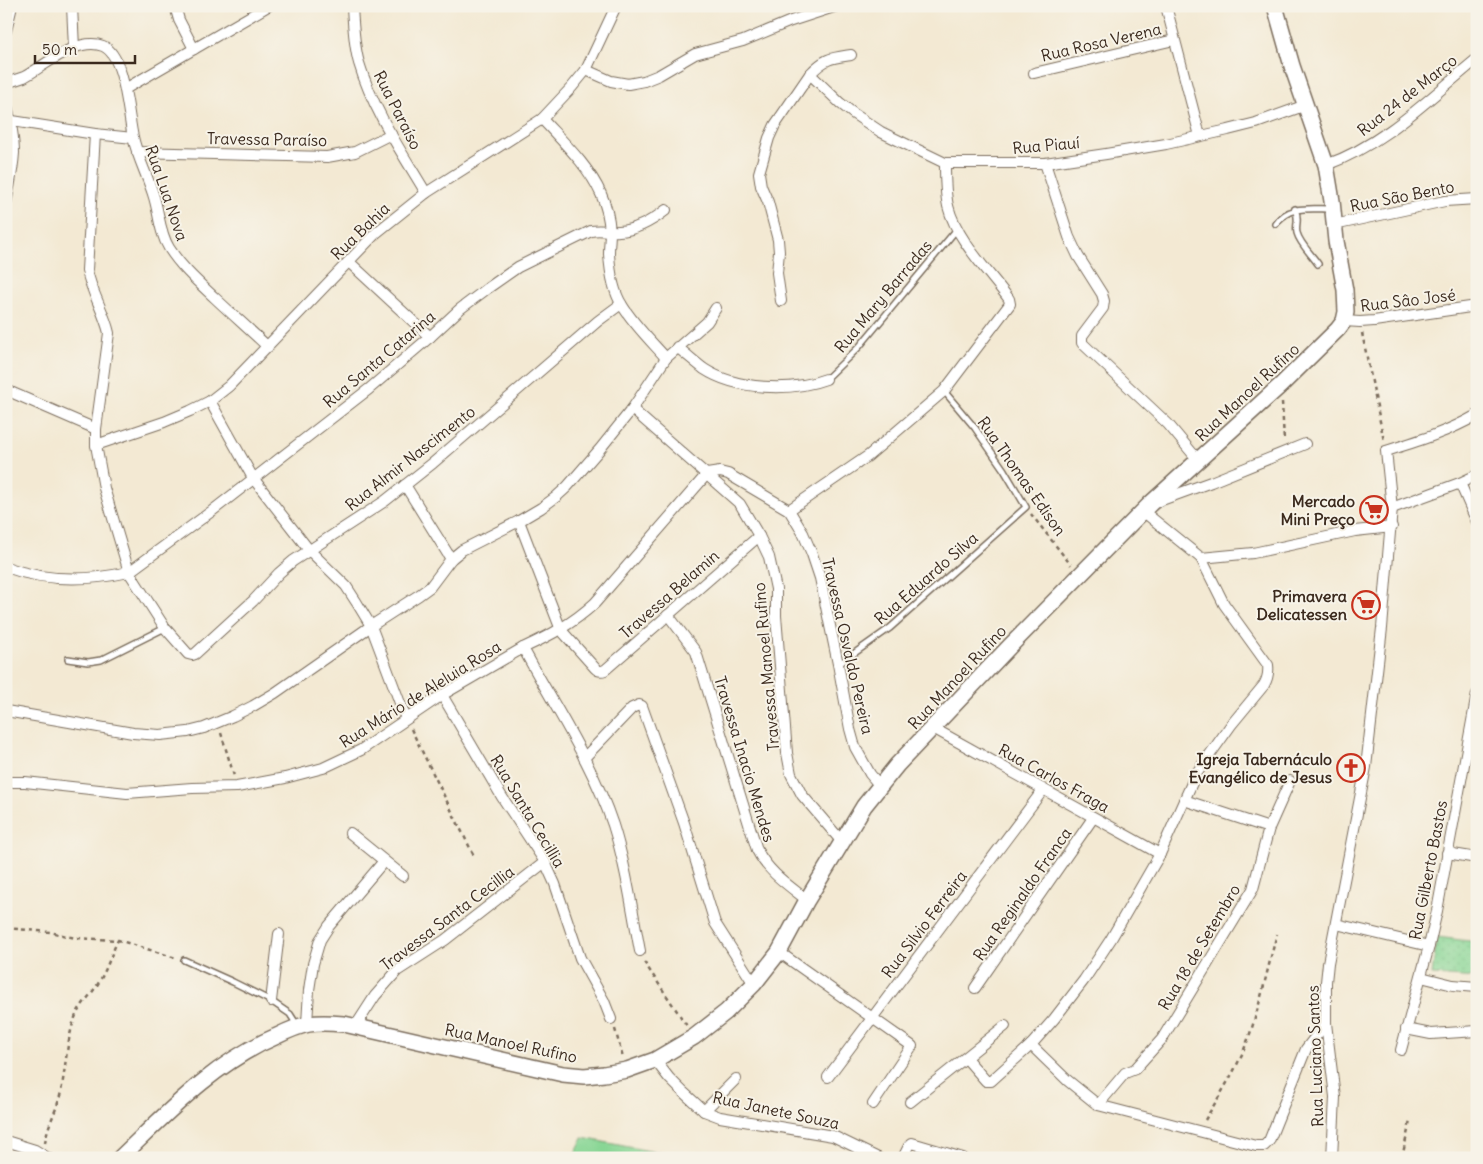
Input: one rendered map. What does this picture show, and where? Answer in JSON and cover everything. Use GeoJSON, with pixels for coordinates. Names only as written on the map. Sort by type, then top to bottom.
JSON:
{"type":"FeatureCollection","features":[{"type":"Feature","properties":{"kind":"main road"},"geometry":{"type":"LineString","coordinates":[[1275,6],[1292,66],[1326,165],[1345,290],[1346,312],[1344,321]]}},
{"type":"Feature","properties":{"kind":"main road","name":"Rua Manoel Rufino"},"geometry":{"type":"LineString","coordinates":[[302,1025],[332,1023],[355,1027],[563,1074],[584,1076],[626,1070],[655,1060],[694,1038],[726,1012],[754,984],[779,952],[807,900],[864,806],[897,765],[1011,645],[1147,508],[1281,385],[1344,321]]}},
{"type":"Feature","properties":{"kind":"main road"},"geometry":{"type":"LineString","coordinates":[[120,1158],[200,1083],[216,1071],[263,1042],[302,1025]]}},
{"type":"Feature","properties":{"kind":"street"},"geometry":{"type":"LineString","coordinates":[[6,31],[12,6]]}},
{"type":"Feature","properties":{"kind":"street"},"geometry":{"type":"LineString","coordinates":[[6,83],[22,78],[54,57],[74,48],[72,6]]}},
{"type":"Feature","properties":{"kind":"street"},"geometry":{"type":"LineString","coordinates":[[175,6],[179,20],[194,49]]}},
{"type":"Feature","properties":{"kind":"street"},"geometry":{"type":"LineString","coordinates":[[124,89],[268,6]]}},
{"type":"Feature","properties":{"kind":"street","name":"Rua Paraíso"},"geometry":{"type":"LineString","coordinates":[[352,6],[358,61],[368,91],[426,193]]}},
{"type":"Feature","properties":{"kind":"street","name":"Rua Bahia"},"geometry":{"type":"LineString","coordinates":[[96,445],[164,422],[210,401],[229,386],[376,233],[426,193],[501,147],[542,119],[572,88],[586,70],[616,6]]}},
{"type":"Feature","properties":{"kind":"street"},"geometry":{"type":"LineString","coordinates":[[586,70],[611,81],[628,84],[644,81],[659,75],[696,54],[743,41],[821,8],[837,6]]}},
{"type":"Feature","properties":{"kind":"street"},"geometry":{"type":"LineString","coordinates":[[1166,6],[1200,136]]}},
{"type":"Feature","properties":{"kind":"street","name":"Rua Rosa Verena"},"geometry":{"type":"LineString","coordinates":[[1034,73],[1174,40]]}},
{"type":"Feature","properties":{"kind":"street","name":"Rua Lua Nova"},"geometry":{"type":"LineString","coordinates":[[74,48],[92,45],[103,46],[111,52],[118,66],[133,138],[154,195],[163,236],[168,248],[190,274],[268,347]]}},
{"type":"Feature","properties":{"kind":"street"},"geometry":{"type":"LineString","coordinates":[[781,301],[777,273],[778,240],[768,202],[759,180],[759,173],[769,138],[775,125],[817,66],[826,60],[851,56]]}},
{"type":"Feature","properties":{"kind":"street","name":"Rua 24 de Março"},"geometry":{"type":"LineString","coordinates":[[1326,165],[1356,152],[1381,137],[1477,59]]}},
{"type":"Feature","properties":{"kind":"street","name":"Rua Piauí"},"geometry":{"type":"LineString","coordinates":[[810,74],[840,103],[881,132],[945,163],[1045,163],[1166,144],[1256,123],[1306,105]]}},
{"type":"Feature","properties":{"kind":"street"},"geometry":{"type":"LineString","coordinates":[[6,102],[14,153],[6,204]]}},
{"type":"Feature","properties":{"kind":"street"},"geometry":{"type":"LineString","coordinates":[[542,119],[581,163],[594,181],[607,213],[610,231],[609,254],[621,304],[644,334],[666,358]]}},
{"type":"Feature","properties":{"kind":"street"},"geometry":{"type":"LineString","coordinates":[[8,120],[133,138]]}},
{"type":"Feature","properties":{"kind":"street"},"geometry":{"type":"LineString","coordinates":[[95,134],[87,270],[92,290],[103,311],[109,333],[96,429],[96,445],[104,488],[129,572],[165,628]]}},
{"type":"Feature","properties":{"kind":"street","name":"Travessa Paraíso"},"geometry":{"type":"LineString","coordinates":[[137,152],[327,156],[355,152],[391,134]]}},
{"type":"Feature","properties":{"kind":"street"},"geometry":{"type":"LineString","coordinates":[[707,474],[720,472],[728,474],[789,510],[868,456],[944,391],[1010,304],[1009,299],[970,250],[957,228],[948,208],[945,192],[945,163]]}},
{"type":"Feature","properties":{"kind":"street"},"geometry":{"type":"LineString","coordinates":[[1045,163],[1069,236],[1078,256],[1102,294],[1104,301],[1104,308],[1081,339],[1082,342],[1168,424],[1198,460]]}},
{"type":"Feature","properties":{"kind":"street","name":"Rua São Bento"},"geometry":{"type":"LineString","coordinates":[[1334,225],[1445,201],[1477,199]]}},
{"type":"Feature","properties":{"kind":"street","name":"Rua Santa Catarina"},"geometry":{"type":"LineString","coordinates":[[129,572],[212,511],[252,478],[369,389],[460,310],[518,267],[591,231],[630,230],[645,224],[666,210]]}},
{"type":"Feature","properties":{"kind":"street"},"geometry":{"type":"LineString","coordinates":[[349,262],[430,337]]}},
{"type":"Feature","properties":{"kind":"street","name":"Rua Almir Nascimento"},"geometry":{"type":"LineString","coordinates":[[165,628],[188,654],[195,654],[253,601],[279,573],[309,550],[405,485],[496,410],[598,321],[621,304]]}},
{"type":"Feature","properties":{"kind":"street","name":"Rua Sâo José"},"geometry":{"type":"LineString","coordinates":[[1344,321],[1374,321],[1477,306]]}},
{"type":"Feature","properties":{"kind":"street"},"geometry":{"type":"LineString","coordinates":[[6,711],[133,733],[160,735],[188,732],[246,710],[275,693],[371,626],[420,595],[430,587],[451,559],[474,543],[541,508],[568,487],[632,409],[666,358],[707,322],[716,308]]}},
{"type":"Feature","properties":{"kind":"street"},"geometry":{"type":"LineString","coordinates":[[677,347],[705,370],[752,387],[810,385],[826,379]]}},
{"type":"Feature","properties":{"kind":"street"},"geometry":{"type":"LineString","coordinates":[[6,390],[96,429]]}},
{"type":"Feature","properties":{"kind":"street"},"geometry":{"type":"LineString","coordinates":[[210,401],[252,478],[309,550],[346,586],[371,626],[406,719]]}},
{"type":"Feature","properties":{"kind":"street","name":"Travessa Manoel Rufino"},"geometry":{"type":"LineString","coordinates":[[632,409],[740,504],[759,536],[769,558],[776,589],[776,616],[786,744],[791,774],[802,795],[842,843]]}},
{"type":"Feature","properties":{"kind":"street"},"geometry":{"type":"LineString","coordinates":[[1386,451],[1440,434],[1477,415]]}},
{"type":"Feature","properties":{"kind":"street"},"geometry":{"type":"LineString","coordinates":[[966,1058],[986,1080],[991,1081],[1031,1045],[1054,1020],[1084,980],[1111,939],[1160,854],[1196,774],[1231,725],[1264,685],[1269,672],[1268,665],[1224,604],[1201,558],[1147,508],[1305,444]]}},
{"type":"Feature","properties":{"kind":"street","name":"Rua Luciano Santos"},"geometry":{"type":"LineString","coordinates":[[1332,1158],[1335,1097],[1326,1023],[1326,982],[1328,962],[1366,766],[1392,527],[1386,451]]}},
{"type":"Feature","properties":{"kind":"street","name":"Rua Mário de Aleluia Rosa"},"geometry":{"type":"LineString","coordinates":[[6,782],[25,782],[127,793],[237,787],[285,778],[323,768],[361,750],[442,695],[523,648],[561,630],[580,617],[595,603],[707,474]]}},
{"type":"Feature","properties":{"kind":"street"},"geometry":{"type":"LineString","coordinates":[[1392,508],[1477,475]]}},
{"type":"Feature","properties":{"kind":"street"},"geometry":{"type":"LineString","coordinates":[[1460,483],[1477,522]]}},
{"type":"Feature","properties":{"kind":"street"},"geometry":{"type":"LineString","coordinates":[[405,485],[451,559]]}},
{"type":"Feature","properties":{"kind":"street","name":"Travessa Osvaldo Pereira"},"geometry":{"type":"LineString","coordinates":[[789,510],[803,533],[820,578],[855,747],[870,774],[880,786]]}},
{"type":"Feature","properties":{"kind":"street"},"geometry":{"type":"LineString","coordinates":[[519,521],[561,630]]}},
{"type":"Feature","properties":{"kind":"street"},"geometry":{"type":"LineString","coordinates":[[1201,558],[1235,556],[1355,531],[1392,527]]}},
{"type":"Feature","properties":{"kind":"street","name":"Travessa Belamin"},"geometry":{"type":"LineString","coordinates":[[561,630],[598,671],[605,670],[759,536]]}},
{"type":"Feature","properties":{"kind":"street"},"geometry":{"type":"LineString","coordinates":[[6,567],[44,577],[65,579],[113,576],[129,572]]}},
{"type":"Feature","properties":{"kind":"street","name":"Travessa Inacio Mendes"},"geometry":{"type":"LineString","coordinates":[[668,615],[696,652],[757,850],[762,860],[780,880],[807,900]]}},
{"type":"Feature","properties":{"kind":"street"},"geometry":{"type":"LineString","coordinates":[[523,648],[584,758],[613,826],[640,952]]}},
{"type":"Feature","properties":{"kind":"street","name":"Rua Gilberto Bastos"},"geometry":{"type":"LineString","coordinates":[[1401,1050],[1430,946],[1477,694]]}},
{"type":"Feature","properties":{"kind":"street","name":"Rua Santa Cecillia"},"geometry":{"type":"LineString","coordinates":[[442,695],[502,797],[545,862],[555,884],[580,958],[604,1001],[610,1019]]}},
{"type":"Feature","properties":{"kind":"street"},"geometry":{"type":"LineString","coordinates":[[584,758],[632,708],[639,705],[642,706],[684,823],[715,923],[754,984]]}},
{"type":"Feature","properties":{"kind":"street","name":"Rua Carlos Fraga"},"geometry":{"type":"LineString","coordinates":[[933,728],[1160,854]]}},
{"type":"Feature","properties":{"kind":"street","name":"Rua 18 de Setembro"},"geometry":{"type":"LineString","coordinates":[[1098,1105],[1125,1074],[1135,1069],[1162,1039],[1253,889],[1269,828],[1290,781]]}},
{"type":"Feature","properties":{"kind":"street","name":"Rua Silvio Ferreira"},"geometry":{"type":"LineString","coordinates":[[828,1077],[1044,790]]}},
{"type":"Feature","properties":{"kind":"street"},"geometry":{"type":"LineString","coordinates":[[1184,800],[1269,828]]}},
{"type":"Feature","properties":{"kind":"street","name":"Rua Reginaldo Franca"},"geometry":{"type":"LineString","coordinates":[[975,988],[1093,818]]}},
{"type":"Feature","properties":{"kind":"street"},"geometry":{"type":"LineString","coordinates":[[350,833],[403,876]]}},
{"type":"Feature","properties":{"kind":"street"},"geometry":{"type":"LineString","coordinates":[[1447,853],[1477,858]]}},
{"type":"Feature","properties":{"kind":"street"},"geometry":{"type":"LineString","coordinates":[[302,1025],[313,964],[320,940],[329,926],[384,861]]}},
{"type":"Feature","properties":{"kind":"street","name":"Travessa Santa Cecillia"},"geometry":{"type":"LineString","coordinates":[[355,1027],[375,996],[397,971],[445,940],[545,862]]}},
{"type":"Feature","properties":{"kind":"street"},"geometry":{"type":"LineString","coordinates":[[1336,924],[1430,946]]}},
{"type":"Feature","properties":{"kind":"street"},"geometry":{"type":"LineString","coordinates":[[271,1001],[279,934]]}},
{"type":"Feature","properties":{"kind":"street"},"geometry":{"type":"LineString","coordinates":[[779,952],[912,1046],[873,1104]]}},
{"type":"Feature","properties":{"kind":"street"},"geometry":{"type":"LineString","coordinates":[[1421,977],[1453,985],[1477,987]]}},
{"type":"Feature","properties":{"kind":"street"},"geometry":{"type":"LineString","coordinates":[[1031,1045],[1067,1080],[1098,1105],[1256,1146],[1264,1146],[1269,1141],[1306,1049],[1326,1023]]}},
{"type":"Feature","properties":{"kind":"street"},"geometry":{"type":"LineString","coordinates":[[910,1102],[1005,1026]]}},
{"type":"Feature","properties":{"kind":"street"},"geometry":{"type":"LineString","coordinates":[[1406,1029],[1431,1034],[1477,1031]]}},
{"type":"Feature","properties":{"kind":"street","name":"Rua Janete Souza"},"geometry":{"type":"LineString","coordinates":[[655,1060],[678,1088],[704,1111],[720,1117],[833,1136],[878,1158]]}},
{"type":"Feature","properties":{"kind":"street"},"geometry":{"type":"LineString","coordinates":[[704,1111],[736,1079]]}},
{"type":"Feature","properties":{"kind":"street"},"geometry":{"type":"LineString","coordinates":[[6,1141],[25,1146],[46,1156]]}},
{"type":"Feature","properties":{"kind":"street"},"geometry":{"type":"LineString","coordinates":[[903,1158],[910,1144],[915,1143],[963,1158]]}},
{"type":"Feature","properties":{"kind":"lane"},"geometry":{"type":"LineString","coordinates":[[1276,224],[1283,215],[1295,209],[1333,209]]}},
{"type":"Feature","properties":{"kind":"lane"},"geometry":{"type":"LineString","coordinates":[[1295,209],[1298,215],[1297,232],[1318,264]]}},
{"type":"Feature","properties":{"kind":"lane","name":"Rua Mary Barradas"},"geometry":{"type":"LineString","coordinates":[[826,379],[859,347],[957,228]]}},
{"type":"Feature","properties":{"kind":"lane","name":"Rua Thomas Edison"},"geometry":{"type":"LineString","coordinates":[[944,391],[975,428],[1004,470],[1026,507]]}},
{"type":"Feature","properties":{"kind":"lane","name":"Rua Eduardo Silva"},"geometry":{"type":"LineString","coordinates":[[838,664],[890,628],[1026,507]]}},
{"type":"Feature","properties":{"kind":"lane"},"geometry":{"type":"LineString","coordinates":[[68,659],[88,662],[101,660],[165,628]]}},
{"type":"Feature","properties":{"kind":"lane"},"geometry":{"type":"LineString","coordinates":[[184,960],[271,1001],[302,1025]]}},
{"type":"Feature","properties":{"kind":"path"},"geometry":{"type":"LineString","coordinates":[[1360,322],[1386,451]]}},
{"type":"Feature","properties":{"kind":"path"},"geometry":{"type":"LineString","coordinates":[[1281,385],[1285,453]]}},
{"type":"Feature","properties":{"kind":"path","name":"Rua Thomas Edison"},"geometry":{"type":"LineString","coordinates":[[1026,507],[1079,576]]}},
{"type":"Feature","properties":{"kind":"path"},"geometry":{"type":"LineString","coordinates":[[406,719],[474,856]]}},
{"type":"Feature","properties":{"kind":"path"},"geometry":{"type":"LineString","coordinates":[[218,722],[237,787]]}},
{"type":"Feature","properties":{"kind":"path"},"geometry":{"type":"LineString","coordinates":[[6,928],[50,932],[75,938],[118,940],[184,960]]}},
{"type":"Feature","properties":{"kind":"path"},"geometry":{"type":"LineString","coordinates":[[1199,1130],[1247,1044],[1277,934]]}},
{"type":"Feature","properties":{"kind":"path"},"geometry":{"type":"LineString","coordinates":[[46,1156],[48,1128],[61,1093],[72,1027],[77,1013],[105,972],[118,940]]}},
{"type":"Feature","properties":{"kind":"path"},"geometry":{"type":"LineString","coordinates":[[640,952],[644,962],[694,1038]]}},
{"type":"Feature","properties":{"kind":"path"},"geometry":{"type":"LineString","coordinates":[[610,1019],[623,1058]]}},
{"type":"Feature","properties":{"kind":"path"},"geometry":{"type":"LineString","coordinates":[[1402,1158],[1410,1121]]}},
{"type":"Feature","properties":{"kind":"green space"},"geometry":{"type":"Polygon","coordinates":[[[1437,937],[1477,942],[1477,978],[1432,975],[1437,937]]]}},
{"type":"Feature","properties":{"kind":"green space"},"geometry":{"type":"Polygon","coordinates":[[[583,1138],[685,1158],[573,1158],[583,1138]]]}},
{"type":"Feature","properties":{"kind":"place","name":"Mercado Mini Preço"},"geometry":{"type":"Point","coordinates":[1374,510]}},
{"type":"Feature","properties":{"kind":"place","name":"Primavera Delicatessen"},"geometry":{"type":"Point","coordinates":[1366,605]}},
{"type":"Feature","properties":{"kind":"place","name":"Igreja Tabernáculo Evangélico de Jesus"},"geometry":{"type":"Point","coordinates":[1351,768]}}]}
